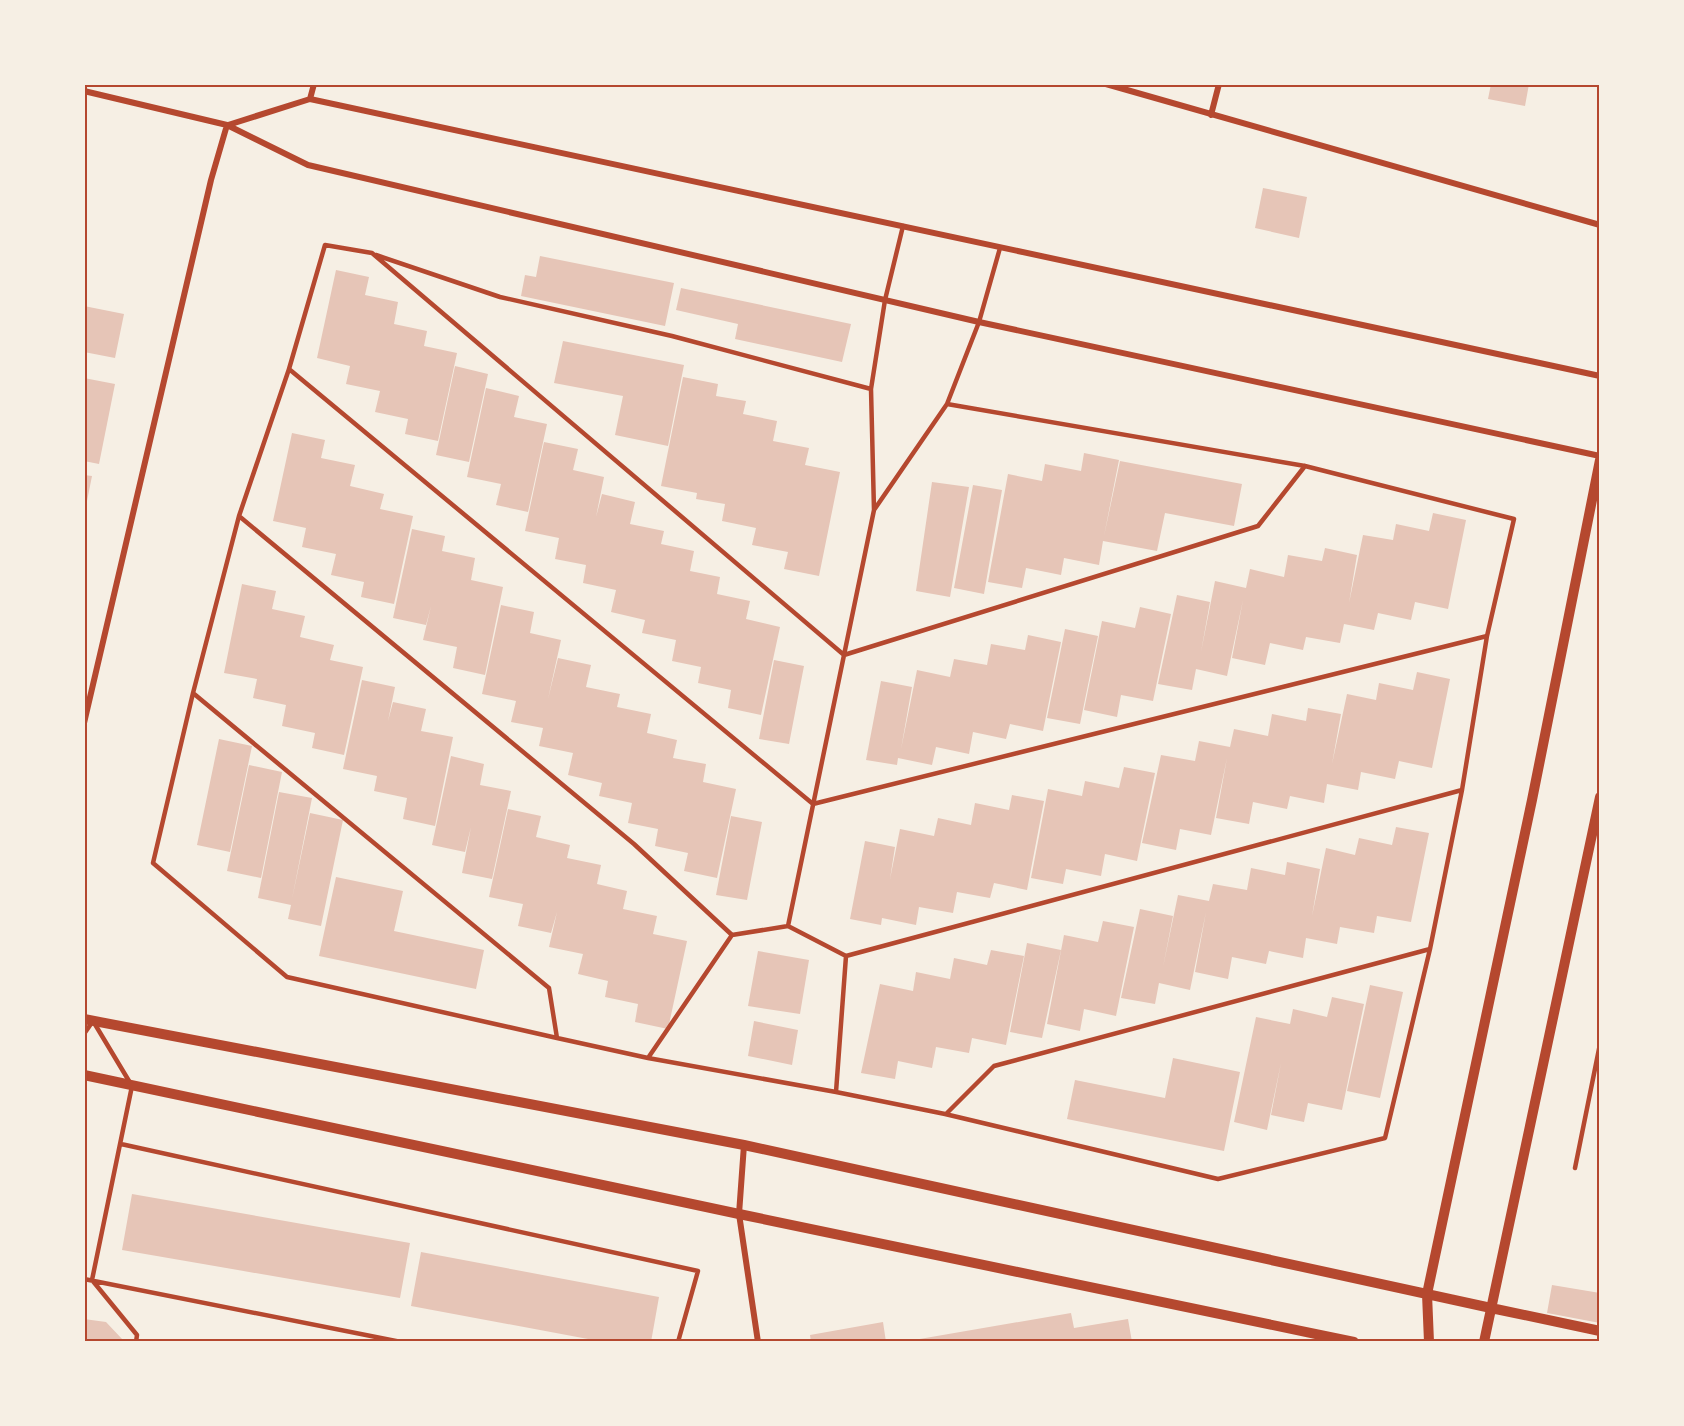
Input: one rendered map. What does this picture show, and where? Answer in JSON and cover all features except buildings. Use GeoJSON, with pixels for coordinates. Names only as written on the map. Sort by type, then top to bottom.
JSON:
{"type":"FeatureCollection","features":[{"type":"Feature","properties":{"kind":"street"},"geometry":{"type":"LineString","coordinates":[[310,99],[314,84]]}},
{"type":"Feature","properties":{"kind":"street"},"geometry":{"type":"LineString","coordinates":[[1106,84],[1600,225]]}},
{"type":"Feature","properties":{"kind":"street"},"geometry":{"type":"LineString","coordinates":[[1211,115],[1219,84]]}},
{"type":"Feature","properties":{"kind":"street"},"geometry":{"type":"LineString","coordinates":[[84,91],[227,125],[308,165],[979,322],[1600,458],[1532,800],[1427,1294],[1429,1342]]}},
{"type":"Feature","properties":{"kind":"street"},"geometry":{"type":"LineString","coordinates":[[227,125],[310,99],[1600,376]]}},
{"type":"Feature","properties":{"kind":"street"},"geometry":{"type":"LineString","coordinates":[[84,723],[210,180],[227,125]]}},
{"type":"Feature","properties":{"kind":"street"},"geometry":{"type":"LineString","coordinates":[[1484,1342],[1600,797]]}},
{"type":"Feature","properties":{"kind":"street"},"geometry":{"type":"LineString","coordinates":[[88,1020],[744,1145],[1600,1331]]}},
{"type":"Feature","properties":{"kind":"street"},"geometry":{"type":"LineString","coordinates":[[84,1075],[1354,1342]]}},
{"type":"Feature","properties":{"kind":"street"},"geometry":{"type":"LineString","coordinates":[[744,1145],[739,1214],[758,1342]]}},
{"type":"Feature","properties":{"kind":"lane"},"geometry":{"type":"LineString","coordinates":[[788,926],[874,510],[871,389],[885,300],[903,226]]}},
{"type":"Feature","properties":{"kind":"lane"},"geometry":{"type":"LineString","coordinates":[[871,389],[672,336],[500,297],[372,253],[325,245],[289,369],[239,516],[193,693],[153,863],[287,977],[557,1038],[648,1058],[945,1114],[1218,1179],[1385,1138],[1430,950],[1462,790],[1486,636],[1514,519],[1305,466],[947,404]]}},
{"type":"Feature","properties":{"kind":"lane"},"geometry":{"type":"LineString","coordinates":[[874,510],[947,404],[979,322],[1000,248]]}},
{"type":"Feature","properties":{"kind":"lane"},"geometry":{"type":"LineString","coordinates":[[372,253],[844,655]]}},
{"type":"Feature","properties":{"kind":"lane"},"geometry":{"type":"LineString","coordinates":[[289,369],[813,804]]}},
{"type":"Feature","properties":{"kind":"lane"},"geometry":{"type":"LineString","coordinates":[[844,655],[1258,526],[1305,466]]}},
{"type":"Feature","properties":{"kind":"lane"},"geometry":{"type":"LineString","coordinates":[[239,516],[634,844],[732,935]]}},
{"type":"Feature","properties":{"kind":"lane"},"geometry":{"type":"LineString","coordinates":[[813,804],[1486,636]]}},
{"type":"Feature","properties":{"kind":"lane"},"geometry":{"type":"LineString","coordinates":[[193,693],[549,988],[557,1038]]}},
{"type":"Feature","properties":{"kind":"lane"},"geometry":{"type":"LineString","coordinates":[[648,1058],[732,935],[788,926],[846,956],[1462,790]]}},
{"type":"Feature","properties":{"kind":"lane"},"geometry":{"type":"LineString","coordinates":[[945,1114],[994,1066],[1430,950]]}},
{"type":"Feature","properties":{"kind":"lane"},"geometry":{"type":"LineString","coordinates":[[836,1092],[846,956]]}},
{"type":"Feature","properties":{"kind":"lane"},"geometry":{"type":"LineString","coordinates":[[84,1034],[88,1020]]}},
{"type":"Feature","properties":{"kind":"lane"},"geometry":{"type":"LineString","coordinates":[[88,1020],[132,1086],[92,1280]]}},
{"type":"Feature","properties":{"kind":"lane"},"geometry":{"type":"LineString","coordinates":[[1575,1168],[1600,1044]]}},
{"type":"Feature","properties":{"kind":"lane"},"geometry":{"type":"LineString","coordinates":[[120,1144],[698,1271],[678,1342]]}},
{"type":"Feature","properties":{"kind":"lane"},"geometry":{"type":"LineString","coordinates":[[84,1279],[401,1342]]}},
{"type":"Feature","properties":{"kind":"lane"},"geometry":{"type":"LineString","coordinates":[[92,1280],[137,1335],[136,1342]]}}]}
